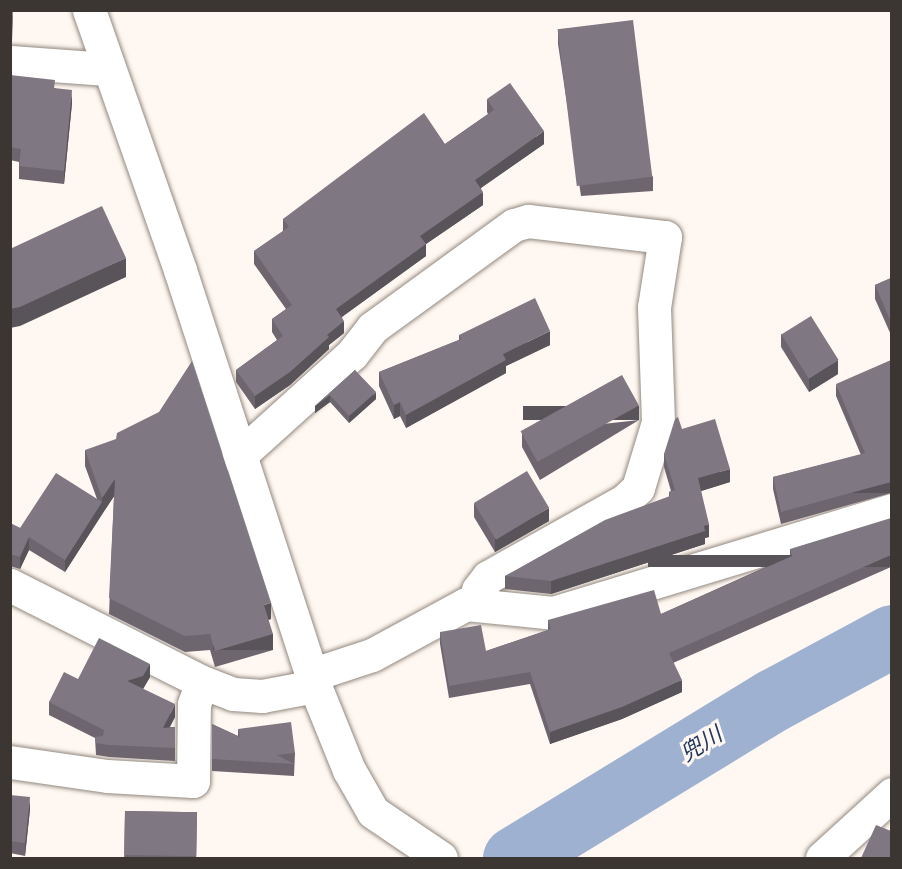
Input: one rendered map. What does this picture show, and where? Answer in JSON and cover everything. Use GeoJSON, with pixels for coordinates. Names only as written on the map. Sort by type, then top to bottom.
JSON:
{"type":"FeatureCollection","features":[{"type":"Feature","properties":{"kind":"street"},"geometry":{"type":"LineString","coordinates":[[89,10],[180,270],[238,457],[313,680],[360,791],[373,812],[394,830],[441,858]]}},
{"type":"Feature","properties":{"kind":"street"},"geometry":{"type":"LineString","coordinates":[[10,62],[108,69]]}},
{"type":"Feature","properties":{"kind":"street"},"geometry":{"type":"LineString","coordinates":[[238,457],[352,354],[372,328],[514,225],[528,221],[665,237],[654,307],[658,422],[638,488],[624,501],[488,577],[478,590],[476,603]]}},
{"type":"Feature","properties":{"kind":"street"},"geometry":{"type":"LineString","coordinates":[[10,585],[202,682],[233,694],[262,696],[313,680],[372,655],[466,604],[476,603],[553,613],[891,510]]}},
{"type":"Feature","properties":{"kind":"street"},"geometry":{"type":"LineString","coordinates":[[10,762],[107,776],[193,782],[194,704],[202,682]]}},
{"type":"Feature","properties":{"kind":"street"},"geometry":{"type":"LineString","coordinates":[[822,858],[891,794]]}},
{"type":"Feature","properties":{"kind":"building"},"geometry":{"type":"Polygon","coordinates":[[[10,10],[13,10],[12,30],[10,31],[10,10]]]}},
{"type":"Feature","properties":{"kind":"building"},"geometry":{"type":"Polygon","coordinates":[[[633,20],[652,177],[577,186],[558,29],[633,20]]]}},
{"type":"Feature","properties":{"kind":"building"},"geometry":{"type":"Polygon","coordinates":[[[10,75],[55,80],[54,88],[72,90],[64,171],[19,166],[21,149],[10,147],[10,75]]]}},
{"type":"Feature","properties":{"kind":"building"},"geometry":{"type":"Polygon","coordinates":[[[510,83],[544,131],[475,180],[483,192],[420,236],[426,244],[336,309],[344,321],[290,372],[255,396],[236,370],[283,336],[272,319],[292,305],[254,251],[289,227],[283,219],[424,113],[445,144],[494,110],[487,99],[510,83]]]}},
{"type":"Feature","properties":{"kind":"building"},"geometry":{"type":"Polygon","coordinates":[[[102,206],[126,258],[20,307],[10,309],[10,249],[102,206]]]}},
{"type":"Feature","properties":{"kind":"building"},"geometry":{"type":"Polygon","coordinates":[[[891,278],[891,322],[875,285],[891,278]]]}},
{"type":"Feature","properties":{"kind":"building"},"geometry":{"type":"Polygon","coordinates":[[[535,298],[550,331],[503,354],[506,360],[406,415],[400,402],[394,405],[379,372],[461,339],[459,335],[535,298]]]}},
{"type":"Feature","properties":{"kind":"building"},"geometry":{"type":"Polygon","coordinates":[[[811,316],[839,360],[809,379],[781,335],[811,316]]]}},
{"type":"Feature","properties":{"kind":"building"},"geometry":{"type":"Polygon","coordinates":[[[891,360],[891,482],[781,512],[773,477],[865,453],[836,384],[891,360]]]}},
{"type":"Feature","properties":{"kind":"building"},"geometry":{"type":"Polygon","coordinates":[[[192,361],[271,603],[264,605],[273,634],[215,651],[210,634],[185,636],[109,598],[115,479],[102,498],[85,450],[116,439],[117,433],[159,412],[192,361]]]}},
{"type":"Feature","properties":{"kind":"building"},"geometry":{"type":"Polygon","coordinates":[[[355,370],[376,392],[349,416],[330,395],[315,406],[355,370]]]}},
{"type":"Feature","properties":{"kind":"building"},"geometry":{"type":"Polygon","coordinates":[[[622,375],[639,406],[538,462],[521,431],[622,375]]]}},
{"type":"Feature","properties":{"kind":"building"},"geometry":{"type":"Polygon","coordinates":[[[678,417],[682,429],[715,419],[730,469],[698,478],[709,524],[704,526],[705,531],[551,581],[505,576],[605,520],[670,496],[669,492],[675,490],[664,454],[675,419],[678,417]]]}},
{"type":"Feature","properties":{"kind":"building"},"geometry":{"type":"Polygon","coordinates":[[[527,471],[549,508],[496,540],[474,503],[527,471]]]}},
{"type":"Feature","properties":{"kind":"building"},"geometry":{"type":"Polygon","coordinates":[[[56,473],[102,502],[65,560],[29,537],[20,557],[10,554],[10,523],[20,528],[56,473]]]}},
{"type":"Feature","properties":{"kind":"building"},"geometry":{"type":"Polygon","coordinates":[[[891,518],[891,555],[669,653],[682,680],[622,707],[550,732],[530,672],[449,686],[440,632],[481,625],[486,651],[551,629],[548,620],[654,590],[661,614],[792,556],[790,549],[891,518]]]}},
{"type":"Feature","properties":{"kind":"building"},"geometry":{"type":"Polygon","coordinates":[[[99,638],[150,664],[143,676],[127,681],[175,704],[163,728],[175,727],[175,748],[96,743],[95,737],[103,736],[104,730],[49,702],[64,672],[78,679],[99,638]]]}},
{"type":"Feature","properties":{"kind":"building"},"geometry":{"type":"Polygon","coordinates":[[[291,722],[295,753],[277,755],[294,764],[212,759],[212,724],[240,737],[238,729],[291,722]]]}},
{"type":"Feature","properties":{"kind":"building"},"geometry":{"type":"Polygon","coordinates":[[[10,795],[30,797],[25,843],[10,841],[10,795]]]}},
{"type":"Feature","properties":{"kind":"building"},"geometry":{"type":"Polygon","coordinates":[[[125,811],[197,812],[196,856],[124,855],[125,811]]]}},
{"type":"Feature","properties":{"kind":"building"},"geometry":{"type":"Polygon","coordinates":[[[876,825],[891,831],[891,858],[861,858],[876,825]]]}},
{"type":"Feature","properties":{"kind":"waterway","name":"兜川"},"geometry":{"type":"LineString","coordinates":[[514,858],[773,700],[892,636]]}}]}
